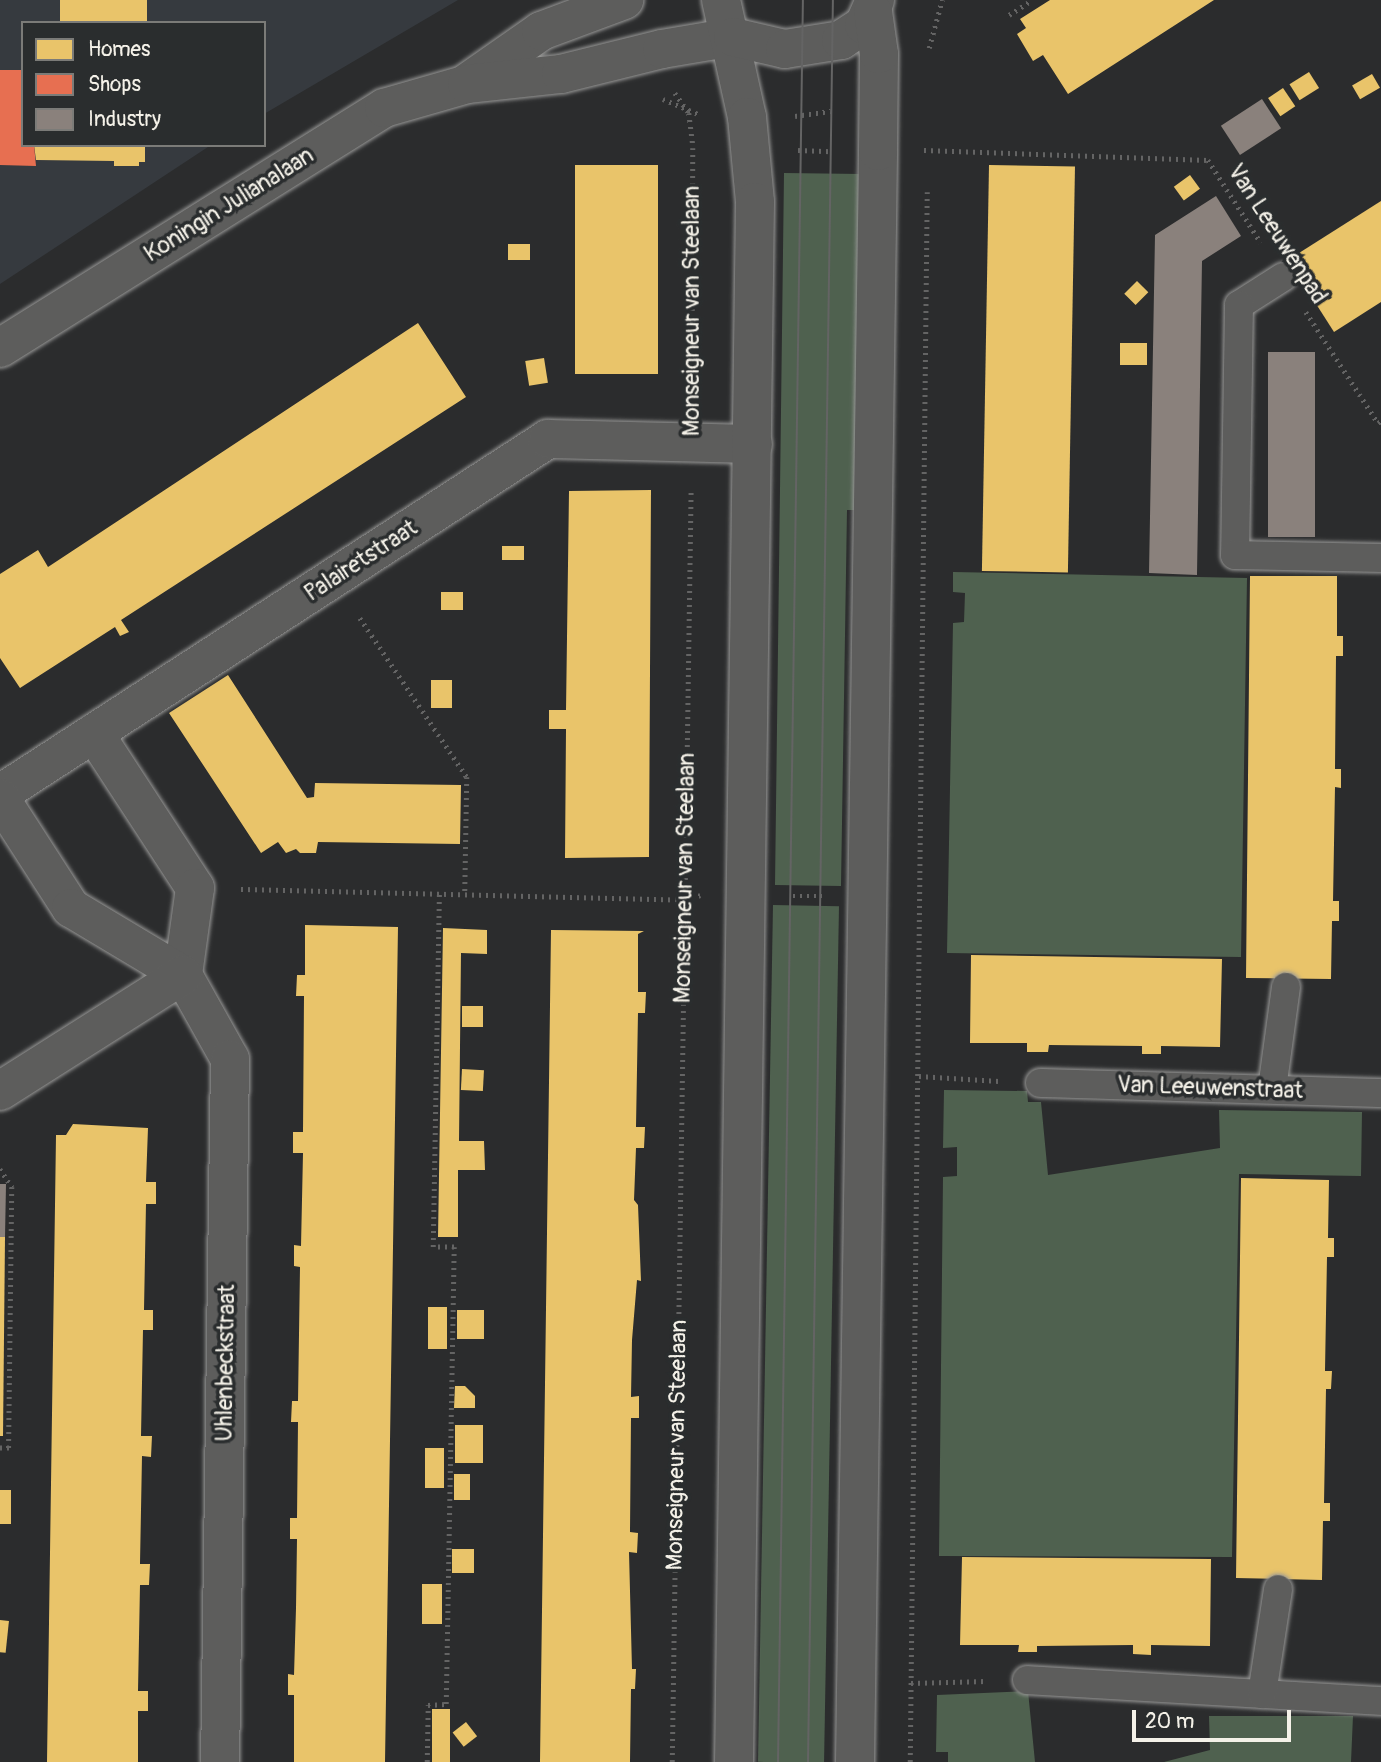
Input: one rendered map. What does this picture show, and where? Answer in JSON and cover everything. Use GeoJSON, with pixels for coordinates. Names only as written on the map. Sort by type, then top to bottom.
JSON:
{"type":"FeatureCollection","features":[{"type":"Feature","properties":{"kind":"main road","name":"Koningin Julianalaan"},"geometry":{"type":"LineString","coordinates":[[467,84],[541,31],[624,0]]}},
{"type":"Feature","properties":{"kind":"main road"},"geometry":{"type":"LineString","coordinates":[[722,0],[733,37],[749,134],[755,202],[753,444],[743,895],[734,1762]]}},
{"type":"Feature","properties":{"kind":"main road"},"geometry":{"type":"LineString","coordinates":[[733,37],[770,48],[800,49],[841,40],[864,25],[874,6]]}},
{"type":"Feature","properties":{"kind":"main road"},"geometry":{"type":"LineString","coordinates":[[855,1762],[878,151],[874,6]]}},
{"type":"Feature","properties":{"kind":"main road","name":"Koningin Julianalaan"},"geometry":{"type":"LineString","coordinates":[[0,348],[384,108],[467,84],[561,74],[662,49],[733,37]]}},
{"type":"Feature","properties":{"kind":"main road","name":"Palairetstraat"},"geometry":{"type":"LineString","coordinates":[[0,796],[548,439],[753,444]]}},
{"type":"Feature","properties":{"kind":"main road"},"geometry":{"type":"LineString","coordinates":[[0,1091],[183,975],[195,888],[94,733]]}},
{"type":"Feature","properties":{"kind":"main road","name":"Uhlenbeckstraat"},"geometry":{"type":"LineString","coordinates":[[0,796],[71,908],[183,975],[230,1059],[220,1762]]}},
{"type":"Feature","properties":{"kind":"lane"},"geometry":{"type":"LineString","coordinates":[[1283,277],[1239,305],[1235,555],[1381,558]]}},
{"type":"Feature","properties":{"kind":"lane"},"geometry":{"type":"LineString","coordinates":[[1272,1089],[1286,987]]}},
{"type":"Feature","properties":{"kind":"lane","name":"Van Leeuwenstraat"},"geometry":{"type":"LineString","coordinates":[[1040,1083],[1381,1093]]}},
{"type":"Feature","properties":{"kind":"lane"},"geometry":{"type":"LineString","coordinates":[[1262,1694],[1278,1588]]}},
{"type":"Feature","properties":{"kind":"lane"},"geometry":{"type":"LineString","coordinates":[[1027,1680],[1381,1701]]}},
{"type":"Feature","properties":{"kind":"path"},"geometry":{"type":"LineString","coordinates":[[927,58],[942,0]]}},
{"type":"Feature","properties":{"kind":"path"},"geometry":{"type":"LineString","coordinates":[[1009,15],[1032,0]]}},
{"type":"Feature","properties":{"kind":"path","name":"Monseigneur van Steelaan"},"geometry":{"type":"LineString","coordinates":[[662,49],[676,94],[688,113],[692,148],[692,443],[672,1762]]}},
{"type":"Feature","properties":{"kind":"path"},"geometry":{"type":"LineString","coordinates":[[692,148],[878,97]]}},
{"type":"Feature","properties":{"kind":"path"},"geometry":{"type":"LineString","coordinates":[[688,113],[749,134],[878,151],[923,150]]}},
{"type":"Feature","properties":{"kind":"path"},"geometry":{"type":"LineString","coordinates":[[923,136],[923,160]]}},
{"type":"Feature","properties":{"kind":"path","name":"Van Leeuwenpad"},"geometry":{"type":"LineString","coordinates":[[923,150],[1208,160],[1378,423],[1381,421]]}},
{"type":"Feature","properties":{"kind":"path"},"geometry":{"type":"LineString","coordinates":[[910,1762],[929,197],[923,181]]}},
{"type":"Feature","properties":{"kind":"path"},"geometry":{"type":"LineString","coordinates":[[334,579],[467,777],[465,895]]}},
{"type":"Feature","properties":{"kind":"path"},"geometry":{"type":"LineString","coordinates":[[195,888],[685,900],[695,895],[921,897]]}},
{"type":"Feature","properties":{"kind":"path"},"geometry":{"type":"LineString","coordinates":[[427,1762],[428,1705],[446,1704],[454,1247],[433,1247],[439,894]]}},
{"type":"Feature","properties":{"kind":"path"},"geometry":{"type":"LineString","coordinates":[[919,1076],[1040,1083]]}},
{"type":"Feature","properties":{"kind":"path"},"geometry":{"type":"LineString","coordinates":[[0,1169],[12,1187],[9,1448],[0,1448]]}},
{"type":"Feature","properties":{"kind":"path"},"geometry":{"type":"LineString","coordinates":[[911,1684],[1027,1680]]}},
{"type":"Feature","properties":{"kind":"shaded area"},"geometry":{"type":"Polygon","coordinates":[[[0,0],[458,0],[266,113],[266,21],[21,21],[21,147],[208,147],[0,284],[0,0]]]}},
{"type":"Feature","properties":{"kind":"green space"},"geometry":{"type":"Polygon","coordinates":[[[784,173],[862,174],[858,510],[847,510],[841,886],[775,885],[784,173]]]}},
{"type":"Feature","properties":{"kind":"green space"},"geometry":{"type":"Polygon","coordinates":[[[953,572],[1247,578],[1241,957],[947,953],[953,623],[964,622],[965,593],[953,592],[953,572]]]}},
{"type":"Feature","properties":{"kind":"green space"},"geometry":{"type":"Polygon","coordinates":[[[773,905],[839,906],[824,1762],[758,1762],[773,905]]]}},
{"type":"Feature","properties":{"kind":"green space"},"geometry":{"type":"Polygon","coordinates":[[[944,1090],[1027,1091],[1028,1102],[1041,1102],[1048,1175],[1220,1148],[1219,1110],[1362,1112],[1361,1176],[1239,1174],[1232,1557],[939,1556],[943,1177],[957,1176],[957,1147],[943,1148],[944,1090]]]}},
{"type":"Feature","properties":{"kind":"green space"},"geometry":{"type":"Polygon","coordinates":[[[1028,1691],[1035,1762],[948,1762],[948,1752],[936,1752],[937,1695],[1028,1691]]]}},
{"type":"Feature","properties":{"kind":"green space"},"geometry":{"type":"Polygon","coordinates":[[[1209,1716],[1353,1716],[1351,1762],[1164,1762],[1210,1750],[1209,1716]]]}},
{"type":"Feature","properties":{"kind":"building: Homes"},"geometry":{"type":"Polygon","coordinates":[[[60,0],[147,0],[147,21],[60,21],[60,0]]]}},
{"type":"Feature","properties":{"kind":"building: Homes"},"geometry":{"type":"Polygon","coordinates":[[[1050,0],[1214,0],[1068,94],[1043,55],[1033,61],[1017,34],[1026,28],[1020,19],[1050,0]]]}},
{"type":"Feature","properties":{"kind":"building: Homes"},"geometry":{"type":"Polygon","coordinates":[[[1309,72],[1319,88],[1300,100],[1289,84],[1309,72]]]}},
{"type":"Feature","properties":{"kind":"building: Homes"},"geometry":{"type":"Polygon","coordinates":[[[1372,74],[1380,88],[1360,99],[1352,86],[1372,74]]]}},
{"type":"Feature","properties":{"kind":"building: Homes"},"geometry":{"type":"Polygon","coordinates":[[[1283,88],[1295,106],[1280,116],[1268,98],[1283,88]]]}},
{"type":"Feature","properties":{"kind":"building: Homes"},"geometry":{"type":"Polygon","coordinates":[[[34,147],[145,147],[145,162],[139,162],[139,166],[114,166],[114,161],[36,160],[34,147]]]}},
{"type":"Feature","properties":{"kind":"building: Homes"},"geometry":{"type":"Polygon","coordinates":[[[575,165],[658,165],[658,374],[575,374],[575,165]]]}},
{"type":"Feature","properties":{"kind":"building: Homes"},"geometry":{"type":"Polygon","coordinates":[[[989,165],[1075,167],[1068,572],[982,571],[989,165]]]}},
{"type":"Feature","properties":{"kind":"building: Homes"},"geometry":{"type":"Polygon","coordinates":[[[1190,175],[1200,189],[1184,201],[1174,187],[1190,175]]]}},
{"type":"Feature","properties":{"kind":"building: Homes"},"geometry":{"type":"Polygon","coordinates":[[[1381,201],[1381,302],[1334,332],[1288,260],[1381,201]]]}},
{"type":"Feature","properties":{"kind":"building: Homes"},"geometry":{"type":"Polygon","coordinates":[[[508,244],[530,244],[530,260],[508,260],[508,244]]]}},
{"type":"Feature","properties":{"kind":"building: Homes"},"geometry":{"type":"Polygon","coordinates":[[[1137,281],[1148,292],[1136,305],[1124,294],[1137,281]]]}},
{"type":"Feature","properties":{"kind":"building: Homes"},"geometry":{"type":"Polygon","coordinates":[[[418,323],[466,397],[121,620],[129,632],[120,636],[115,627],[20,688],[0,658],[0,574],[38,550],[48,567],[418,323]]]}},
{"type":"Feature","properties":{"kind":"building: Homes"},"geometry":{"type":"Polygon","coordinates":[[[1120,343],[1147,343],[1147,365],[1120,365],[1120,343]]]}},
{"type":"Feature","properties":{"kind":"building: Homes"},"geometry":{"type":"Polygon","coordinates":[[[544,358],[548,383],[529,386],[525,361],[544,358]]]}},
{"type":"Feature","properties":{"kind":"building: Homes"},"geometry":{"type":"Polygon","coordinates":[[[651,490],[649,857],[565,858],[566,729],[549,729],[549,710],[566,710],[569,491],[651,490]]]}},
{"type":"Feature","properties":{"kind":"building: Homes"},"geometry":{"type":"Polygon","coordinates":[[[502,546],[524,546],[524,560],[502,560],[502,546]]]}},
{"type":"Feature","properties":{"kind":"building: Homes"},"geometry":{"type":"Polygon","coordinates":[[[1250,576],[1337,576],[1337,636],[1343,636],[1343,656],[1336,656],[1335,769],[1341,769],[1341,788],[1335,787],[1333,901],[1339,901],[1339,921],[1332,921],[1331,979],[1246,978],[1250,576]]]}},
{"type":"Feature","properties":{"kind":"building: Homes"},"geometry":{"type":"Polygon","coordinates":[[[441,592],[463,592],[463,610],[441,610],[441,592]]]}},
{"type":"Feature","properties":{"kind":"building: Homes"},"geometry":{"type":"Polygon","coordinates":[[[228,675],[307,798],[314,797],[315,783],[461,785],[460,844],[318,842],[316,853],[300,853],[296,849],[286,853],[278,842],[261,853],[169,713],[228,675]]]}},
{"type":"Feature","properties":{"kind":"building: Homes"},"geometry":{"type":"Polygon","coordinates":[[[431,680],[452,680],[452,708],[431,708],[431,680]]]}},
{"type":"Feature","properties":{"kind":"building: Homes"},"geometry":{"type":"Polygon","coordinates":[[[305,925],[398,927],[385,1762],[294,1762],[294,1695],[288,1695],[288,1674],[294,1675],[297,1539],[290,1539],[290,1518],[297,1518],[298,1422],[291,1422],[292,1401],[298,1401],[300,1267],[294,1266],[294,1245],[301,1246],[303,1153],[293,1153],[293,1132],[303,1132],[304,996],[296,996],[297,975],[305,975],[305,925]]]}},
{"type":"Feature","properties":{"kind":"building: Homes"},"geometry":{"type":"Polygon","coordinates":[[[443,928],[487,930],[487,954],[461,953],[459,1141],[484,1141],[485,1170],[458,1170],[458,1237],[438,1237],[443,928]]]}},
{"type":"Feature","properties":{"kind":"building: Homes"},"geometry":{"type":"Polygon","coordinates":[[[551,930],[644,931],[638,934],[638,992],[646,992],[645,1013],[638,1013],[636,1127],[645,1127],[644,1148],[636,1148],[634,1200],[638,1205],[641,1281],[637,1280],[632,1340],[631,1397],[639,1396],[639,1418],[631,1418],[630,1532],[638,1533],[637,1553],[629,1552],[632,1669],[636,1669],[635,1689],[631,1689],[630,1762],[540,1762],[551,930]]]}},
{"type":"Feature","properties":{"kind":"building: Homes"},"geometry":{"type":"Polygon","coordinates":[[[971,955],[1222,959],[1220,1047],[1161,1046],[1161,1054],[1142,1054],[1142,1046],[1049,1045],[1048,1052],[1027,1052],[1027,1043],[970,1043],[971,955]]]}},
{"type":"Feature","properties":{"kind":"building: Homes"},"geometry":{"type":"Polygon","coordinates":[[[462,1006],[483,1006],[483,1027],[462,1027],[462,1006]]]}},
{"type":"Feature","properties":{"kind":"building: Homes"},"geometry":{"type":"Polygon","coordinates":[[[462,1069],[484,1070],[483,1091],[461,1090],[462,1069]]]}},
{"type":"Feature","properties":{"kind":"building: Homes"},"geometry":{"type":"Polygon","coordinates":[[[73,1124],[148,1128],[146,1182],[156,1182],[156,1204],[146,1204],[144,1310],[153,1310],[153,1330],[143,1330],[141,1436],[152,1436],[151,1457],[142,1456],[140,1564],[150,1564],[149,1585],[140,1585],[138,1691],[148,1691],[148,1711],[138,1711],[138,1762],[47,1762],[56,1135],[66,1135],[73,1124]]]}},
{"type":"Feature","properties":{"kind":"building: Homes"},"geometry":{"type":"Polygon","coordinates":[[[1241,1178],[1329,1180],[1328,1238],[1334,1238],[1334,1257],[1327,1257],[1325,1371],[1332,1371],[1331,1389],[1326,1389],[1324,1503],[1330,1503],[1330,1521],[1323,1521],[1322,1580],[1236,1578],[1241,1178]]]}},
{"type":"Feature","properties":{"kind":"building: Homes"},"geometry":{"type":"Polygon","coordinates":[[[0,1237],[5,1237],[3,1436],[0,1436],[0,1237]]]}},
{"type":"Feature","properties":{"kind":"building: Homes"},"geometry":{"type":"Polygon","coordinates":[[[428,1307],[447,1307],[447,1349],[428,1349],[428,1307]]]}},
{"type":"Feature","properties":{"kind":"building: Homes"},"geometry":{"type":"Polygon","coordinates":[[[457,1310],[484,1310],[484,1339],[457,1339],[457,1310]]]}},
{"type":"Feature","properties":{"kind":"building: Homes"},"geometry":{"type":"Polygon","coordinates":[[[455,1386],[465,1386],[475,1396],[475,1408],[454,1408],[455,1386]]]}},
{"type":"Feature","properties":{"kind":"building: Homes"},"geometry":{"type":"Polygon","coordinates":[[[455,1425],[483,1425],[483,1463],[455,1463],[455,1425]]]}},
{"type":"Feature","properties":{"kind":"building: Homes"},"geometry":{"type":"Polygon","coordinates":[[[425,1448],[444,1448],[444,1488],[425,1488],[425,1448]]]}},
{"type":"Feature","properties":{"kind":"building: Homes"},"geometry":{"type":"Polygon","coordinates":[[[454,1474],[470,1474],[470,1500],[454,1500],[454,1474]]]}},
{"type":"Feature","properties":{"kind":"building: Homes"},"geometry":{"type":"Polygon","coordinates":[[[0,1490],[11,1490],[11,1524],[0,1524],[0,1490]]]}},
{"type":"Feature","properties":{"kind":"building: Homes"},"geometry":{"type":"Polygon","coordinates":[[[452,1549],[474,1549],[474,1573],[452,1573],[452,1549]]]}},
{"type":"Feature","properties":{"kind":"building: Homes"},"geometry":{"type":"Polygon","coordinates":[[[962,1557],[1211,1559],[1210,1646],[1151,1645],[1151,1655],[1133,1654],[1133,1645],[1037,1646],[1037,1652],[1018,1652],[1019,1645],[960,1645],[962,1557]]]}},
{"type":"Feature","properties":{"kind":"building: Homes"},"geometry":{"type":"Polygon","coordinates":[[[422,1584],[442,1584],[442,1624],[422,1624],[422,1584]]]}},
{"type":"Feature","properties":{"kind":"building: Homes"},"geometry":{"type":"Polygon","coordinates":[[[0,1620],[9,1621],[6,1653],[0,1652],[0,1620]]]}},
{"type":"Feature","properties":{"kind":"building: Homes"},"geometry":{"type":"Polygon","coordinates":[[[432,1709],[450,1709],[450,1762],[432,1762],[432,1709]]]}},
{"type":"Feature","properties":{"kind":"building: Homes"},"geometry":{"type":"Polygon","coordinates":[[[466,1722],[477,1736],[464,1747],[453,1732],[466,1722]]]}},
{"type":"Feature","properties":{"kind":"building: Shops"},"geometry":{"type":"Polygon","coordinates":[[[0,70],[21,70],[21,147],[34,147],[36,166],[0,165],[0,70]]]}},
{"type":"Feature","properties":{"kind":"building: Industry"},"geometry":{"type":"Polygon","coordinates":[[[1262,99],[1281,128],[1240,155],[1221,126],[1262,99]]]}},
{"type":"Feature","properties":{"kind":"building: Industry"},"geometry":{"type":"Polygon","coordinates":[[[1216,196],[1241,236],[1202,261],[1197,575],[1149,573],[1155,235],[1216,196]]]}},
{"type":"Feature","properties":{"kind":"building: Industry"},"geometry":{"type":"Polygon","coordinates":[[[1268,352],[1315,352],[1315,537],[1268,537],[1268,352]]]}},
{"type":"Feature","properties":{"kind":"building: Industry"},"geometry":{"type":"Polygon","coordinates":[[[0,1184],[6,1184],[5,1237],[0,1237],[0,1184]]]}},
{"type":"Feature","properties":{"kind":"tram line"},"geometry":{"type":"LineString","coordinates":[[778,1762],[803,0]]}},
{"type":"Feature","properties":{"kind":"tram line"},"geometry":{"type":"LineString","coordinates":[[808,1762],[833,0]]}}]}
